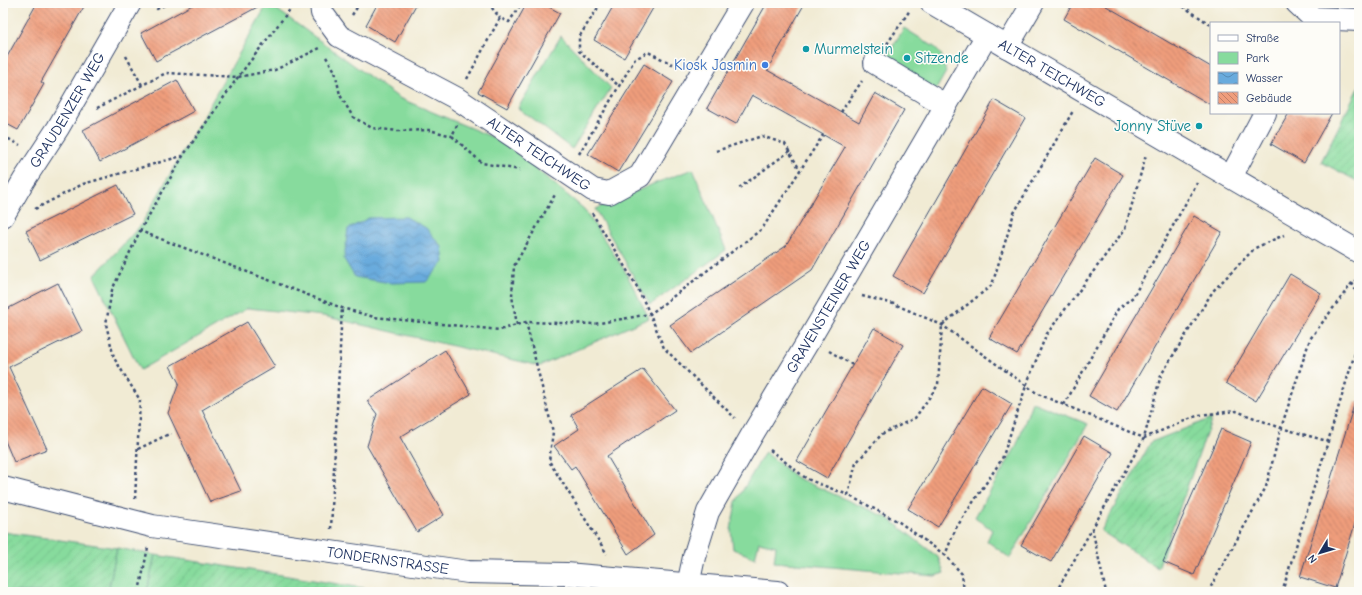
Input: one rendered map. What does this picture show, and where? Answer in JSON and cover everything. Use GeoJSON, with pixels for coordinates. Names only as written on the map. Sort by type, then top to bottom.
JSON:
{"type":"FeatureCollection","features":[{"type":"Feature","properties":{"kind":"street","name":"GRAUDENZER WEG"},"geometry":{"type":"LineString","coordinates":[[3,216],[24,180],[58,128],[130,3]]}},
{"type":"Feature","properties":{"kind":"street","name":"ALTER TEICHWEG"},"geometry":{"type":"LineString","coordinates":[[321,3],[322,13],[330,42],[461,101],[593,190],[609,193],[640,176],[743,3]]}},
{"type":"Feature","properties":{"kind":"street","name":"ALTER TEICHWEG"},"geometry":{"type":"LineString","coordinates":[[932,3],[1359,252]]}},
{"type":"Feature","properties":{"kind":"street"},"geometry":{"type":"LineString","coordinates":[[1007,47],[1033,3]]}},
{"type":"Feature","properties":{"kind":"street"},"geometry":{"type":"LineString","coordinates":[[1296,3],[1312,20],[1359,20]]}},
{"type":"Feature","properties":{"kind":"street","name":"GRAVENSTEINER WEG"},"geometry":{"type":"LineString","coordinates":[[677,587],[694,556],[708,512],[987,35]]}},
{"type":"Feature","properties":{"kind":"street"},"geometry":{"type":"LineString","coordinates":[[874,63],[945,105]]}},
{"type":"Feature","properties":{"kind":"street"},"geometry":{"type":"LineString","coordinates":[[1231,177],[1264,114]]}},
{"type":"Feature","properties":{"kind":"street","name":"TONDERNSTRASSE"},"geometry":{"type":"LineString","coordinates":[[3,488],[143,524],[330,553],[468,572],[566,574],[622,578],[677,587],[778,592]]}},
{"type":"Feature","properties":{"kind":"path"},"geometry":{"type":"LineString","coordinates":[[154,3],[157,9],[168,3]]}},
{"type":"Feature","properties":{"kind":"path"},"geometry":{"type":"LineString","coordinates":[[139,592],[143,524],[138,449],[140,400],[114,358],[106,324],[112,290],[140,232],[183,156],[238,77],[295,3]]}},
{"type":"Feature","properties":{"kind":"path"},"geometry":{"type":"LineString","coordinates":[[488,3],[500,18],[509,22],[522,3]]}},
{"type":"Feature","properties":{"kind":"path"},"geometry":{"type":"LineString","coordinates":[[601,3],[579,37],[579,51],[618,86]]}},
{"type":"Feature","properties":{"kind":"path"},"geometry":{"type":"LineString","coordinates":[[1178,3],[1210,24]]}},
{"type":"Feature","properties":{"kind":"path"},"geometry":{"type":"LineString","coordinates":[[452,136],[461,101],[500,18]]}},
{"type":"Feature","properties":{"kind":"path"},"geometry":{"type":"LineString","coordinates":[[113,34],[142,85]]}},
{"type":"Feature","properties":{"kind":"path"},"geometry":{"type":"LineString","coordinates":[[93,110],[166,73],[238,77],[275,70],[330,42],[340,95],[353,117],[372,128],[398,131],[429,130],[452,136],[482,163],[527,171]]}},
{"type":"Feature","properties":{"kind":"path"},"geometry":{"type":"LineString","coordinates":[[848,495],[856,463],[882,434],[915,418],[938,385],[942,325],[992,285],[1014,213],[1084,91]]}},
{"type":"Feature","properties":{"kind":"path"},"geometry":{"type":"LineString","coordinates":[[945,555],[956,528],[1002,459],[1026,386],[1046,335],[1124,229],[1153,132]]}},
{"type":"Feature","properties":{"kind":"path"},"geometry":{"type":"LineString","coordinates":[[140,232],[342,308],[374,317],[500,330],[526,322],[594,324],[650,314],[762,229],[823,135]]}},
{"type":"Feature","properties":{"kind":"path"},"geometry":{"type":"LineString","coordinates":[[716,151],[762,136],[785,144],[800,170]]}},
{"type":"Feature","properties":{"kind":"path"},"geometry":{"type":"LineString","coordinates":[[739,188],[790,151]]}},
{"type":"Feature","properties":{"kind":"path"},"geometry":{"type":"LineString","coordinates":[[24,180],[34,209],[83,184],[183,156]]}},
{"type":"Feature","properties":{"kind":"path"},"geometry":{"type":"LineString","coordinates":[[1064,405],[1118,309],[1133,297],[1208,164]]}},
{"type":"Feature","properties":{"kind":"path"},"geometry":{"type":"LineString","coordinates":[[591,212],[636,285],[664,348],[752,435],[807,479],[848,495],[899,522],[945,555],[962,574],[964,592]]}},
{"type":"Feature","properties":{"kind":"path"},"geometry":{"type":"LineString","coordinates":[[1056,592],[1144,438],[1161,375],[1213,291],[1255,248],[1310,224]]}},
{"type":"Feature","properties":{"kind":"path"},"geometry":{"type":"LineString","coordinates":[[1208,592],[1266,487],[1281,428],[1310,339],[1352,284],[1359,278]]}},
{"type":"Feature","properties":{"kind":"path"},"geometry":{"type":"LineString","coordinates":[[1352,284],[1359,297]]}},
{"type":"Feature","properties":{"kind":"path"},"geometry":{"type":"LineString","coordinates":[[839,289],[894,304],[942,325],[1038,394],[1144,438],[1199,415],[1236,411],[1281,428],[1327,441]]}},
{"type":"Feature","properties":{"kind":"path"},"geometry":{"type":"LineString","coordinates":[[330,553],[342,308]]}},
{"type":"Feature","properties":{"kind":"path"},"geometry":{"type":"LineString","coordinates":[[526,322],[553,432],[549,461],[622,578]]}},
{"type":"Feature","properties":{"kind":"path"},"geometry":{"type":"LineString","coordinates":[[1282,592],[1359,340]]}},
{"type":"Feature","properties":{"kind":"path"},"geometry":{"type":"LineString","coordinates":[[138,449],[171,433]]}},
{"type":"Feature","properties":{"kind":"path"},"geometry":{"type":"LineString","coordinates":[[1092,528],[1106,592]]}},
{"type":"Feature","properties":{"kind":"green space"},"geometry":{"type":"Polygon","coordinates":[[[268,3],[399,98],[504,142],[584,209],[625,271],[649,318],[540,366],[323,316],[248,308],[140,370],[94,276],[141,225],[268,3]]]}},
{"type":"Feature","properties":{"kind":"green space"},"geometry":{"type":"Polygon","coordinates":[[[904,28],[936,48],[941,54],[946,72],[934,93],[884,61],[904,28]]]}},
{"type":"Feature","properties":{"kind":"green space"},"geometry":{"type":"Polygon","coordinates":[[[561,36],[611,88],[572,149],[518,108],[561,36]]]}},
{"type":"Feature","properties":{"kind":"green space"},"geometry":{"type":"Polygon","coordinates":[[[1359,86],[1359,182],[1321,162],[1359,86]]]}},
{"type":"Feature","properties":{"kind":"green space"},"geometry":{"type":"Polygon","coordinates":[[[693,169],[726,250],[650,305],[595,209],[653,184],[693,169]]]}},
{"type":"Feature","properties":{"kind":"green space"},"geometry":{"type":"Polygon","coordinates":[[[1032,402],[1088,424],[1010,558],[987,541],[992,530],[975,517],[1016,447],[1032,402]]]}},
{"type":"Feature","properties":{"kind":"green space"},"geometry":{"type":"Polygon","coordinates":[[[1212,418],[1158,568],[1101,531],[1151,442],[1212,418]]]}},
{"type":"Feature","properties":{"kind":"green space"},"geometry":{"type":"Polygon","coordinates":[[[765,452],[797,478],[888,518],[938,557],[944,573],[935,576],[774,562],[776,546],[759,542],[755,558],[733,549],[731,530],[736,502],[765,452]]]}},
{"type":"Feature","properties":{"kind":"green space"},"geometry":{"type":"Polygon","coordinates":[[[3,532],[117,548],[108,592],[3,592],[3,532]]]}},
{"type":"Feature","properties":{"kind":"green space"},"geometry":{"type":"Polygon","coordinates":[[[117,548],[155,555],[147,592],[108,592],[117,548]]]}},
{"type":"Feature","properties":{"kind":"green space"},"geometry":{"type":"Polygon","coordinates":[[[155,555],[389,592],[147,592],[155,555]]]}},
{"type":"Feature","properties":{"kind":"water"},"geometry":{"type":"Polygon","coordinates":[[[406,217],[426,228],[442,247],[444,262],[426,282],[391,283],[355,277],[344,259],[348,229],[369,218],[406,217]]]}},
{"type":"Feature","properties":{"kind":"building"},"geometry":{"type":"Polygon","coordinates":[[[37,3],[86,3],[41,82],[44,84],[18,130],[3,122],[3,64],[37,3]]]}},
{"type":"Feature","properties":{"kind":"building"},"geometry":{"type":"Polygon","coordinates":[[[196,3],[265,3],[156,61],[141,33],[196,3]]]}},
{"type":"Feature","properties":{"kind":"building"},"geometry":{"type":"Polygon","coordinates":[[[378,3],[417,3],[395,42],[366,25],[378,3]]]}},
{"type":"Feature","properties":{"kind":"building"},"geometry":{"type":"Polygon","coordinates":[[[527,3],[542,3],[560,13],[507,108],[478,92],[527,3]]]}},
{"type":"Feature","properties":{"kind":"building"},"geometry":{"type":"Polygon","coordinates":[[[615,3],[656,3],[624,58],[594,40],[615,3]]]}},
{"type":"Feature","properties":{"kind":"building"},"geometry":{"type":"Polygon","coordinates":[[[767,3],[805,3],[767,70],[859,122],[875,93],[904,110],[812,270],[691,353],[670,325],[786,246],[845,147],[752,95],[736,124],[707,108],[767,3]]]}},
{"type":"Feature","properties":{"kind":"building"},"geometry":{"type":"Polygon","coordinates":[[[1073,3],[1101,3],[1210,66],[1210,104],[1064,19],[1073,3]]]}},
{"type":"Feature","properties":{"kind":"building"},"geometry":{"type":"Polygon","coordinates":[[[644,64],[673,82],[618,172],[588,154],[644,64]]]}},
{"type":"Feature","properties":{"kind":"building"},"geometry":{"type":"Polygon","coordinates":[[[177,80],[194,111],[100,162],[83,130],[177,80]]]}},
{"type":"Feature","properties":{"kind":"building"},"geometry":{"type":"Polygon","coordinates":[[[994,100],[1025,118],[923,293],[893,276],[994,100]]]}},
{"type":"Feature","properties":{"kind":"building"},"geometry":{"type":"Polygon","coordinates":[[[1288,114],[1331,114],[1304,163],[1271,144],[1288,114]]]}},
{"type":"Feature","properties":{"kind":"building"},"geometry":{"type":"Polygon","coordinates":[[[1095,158],[1123,175],[1017,354],[989,338],[1095,158]]]}},
{"type":"Feature","properties":{"kind":"building"},"geometry":{"type":"Polygon","coordinates":[[[118,185],[133,214],[40,260],[26,231],[118,185]]]}},
{"type":"Feature","properties":{"kind":"building"},"geometry":{"type":"Polygon","coordinates":[[[1194,216],[1222,232],[1117,412],[1089,396],[1194,216]]]}},
{"type":"Feature","properties":{"kind":"building"},"geometry":{"type":"Polygon","coordinates":[[[1290,274],[1321,293],[1256,401],[1226,383],[1290,274]]]}},
{"type":"Feature","properties":{"kind":"building"},"geometry":{"type":"Polygon","coordinates":[[[58,283],[82,331],[9,367],[47,449],[14,462],[3,436],[3,311],[58,283]]]}},
{"type":"Feature","properties":{"kind":"building"},"geometry":{"type":"Polygon","coordinates":[[[247,322],[275,367],[202,410],[241,491],[210,502],[168,413],[179,383],[170,366],[247,322]]]}},
{"type":"Feature","properties":{"kind":"building"},"geometry":{"type":"Polygon","coordinates":[[[874,328],[903,345],[827,478],[797,461],[874,328]]]}},
{"type":"Feature","properties":{"kind":"building"},"geometry":{"type":"Polygon","coordinates":[[[445,350],[471,394],[400,437],[444,515],[417,532],[367,446],[377,414],[367,401],[445,350]]]}},
{"type":"Feature","properties":{"kind":"building"},"geometry":{"type":"Polygon","coordinates":[[[643,369],[675,410],[607,456],[654,535],[628,554],[575,466],[571,469],[554,446],[579,429],[571,415],[643,369]]]}},
{"type":"Feature","properties":{"kind":"building"},"geometry":{"type":"Polygon","coordinates":[[[982,386],[1012,404],[938,527],[908,509],[982,386]]]}},
{"type":"Feature","properties":{"kind":"building"},"geometry":{"type":"Polygon","coordinates":[[[1355,402],[1359,403],[1359,511],[1335,588],[1300,577],[1355,402]]]}},
{"type":"Feature","properties":{"kind":"building"},"geometry":{"type":"Polygon","coordinates":[[[1221,429],[1251,442],[1194,575],[1163,562],[1221,429]]]}},
{"type":"Feature","properties":{"kind":"building"},"geometry":{"type":"Polygon","coordinates":[[[1084,436],[1113,453],[1051,562],[1021,545],[1084,436]]]}},
{"type":"Feature","properties":{"kind":"place","name":"Murmelstein"},"geometry":{"type":"Point","coordinates":[806,49]}},
{"type":"Feature","properties":{"kind":"place","name":"Sitzende"},"geometry":{"type":"Point","coordinates":[907,58]}},
{"type":"Feature","properties":{"kind":"place","name":"Kiosk Jasmin"},"geometry":{"type":"Point","coordinates":[765,65]}},
{"type":"Feature","properties":{"kind":"place","name":"Jonny Stüve"},"geometry":{"type":"Point","coordinates":[1199,126]}}]}
